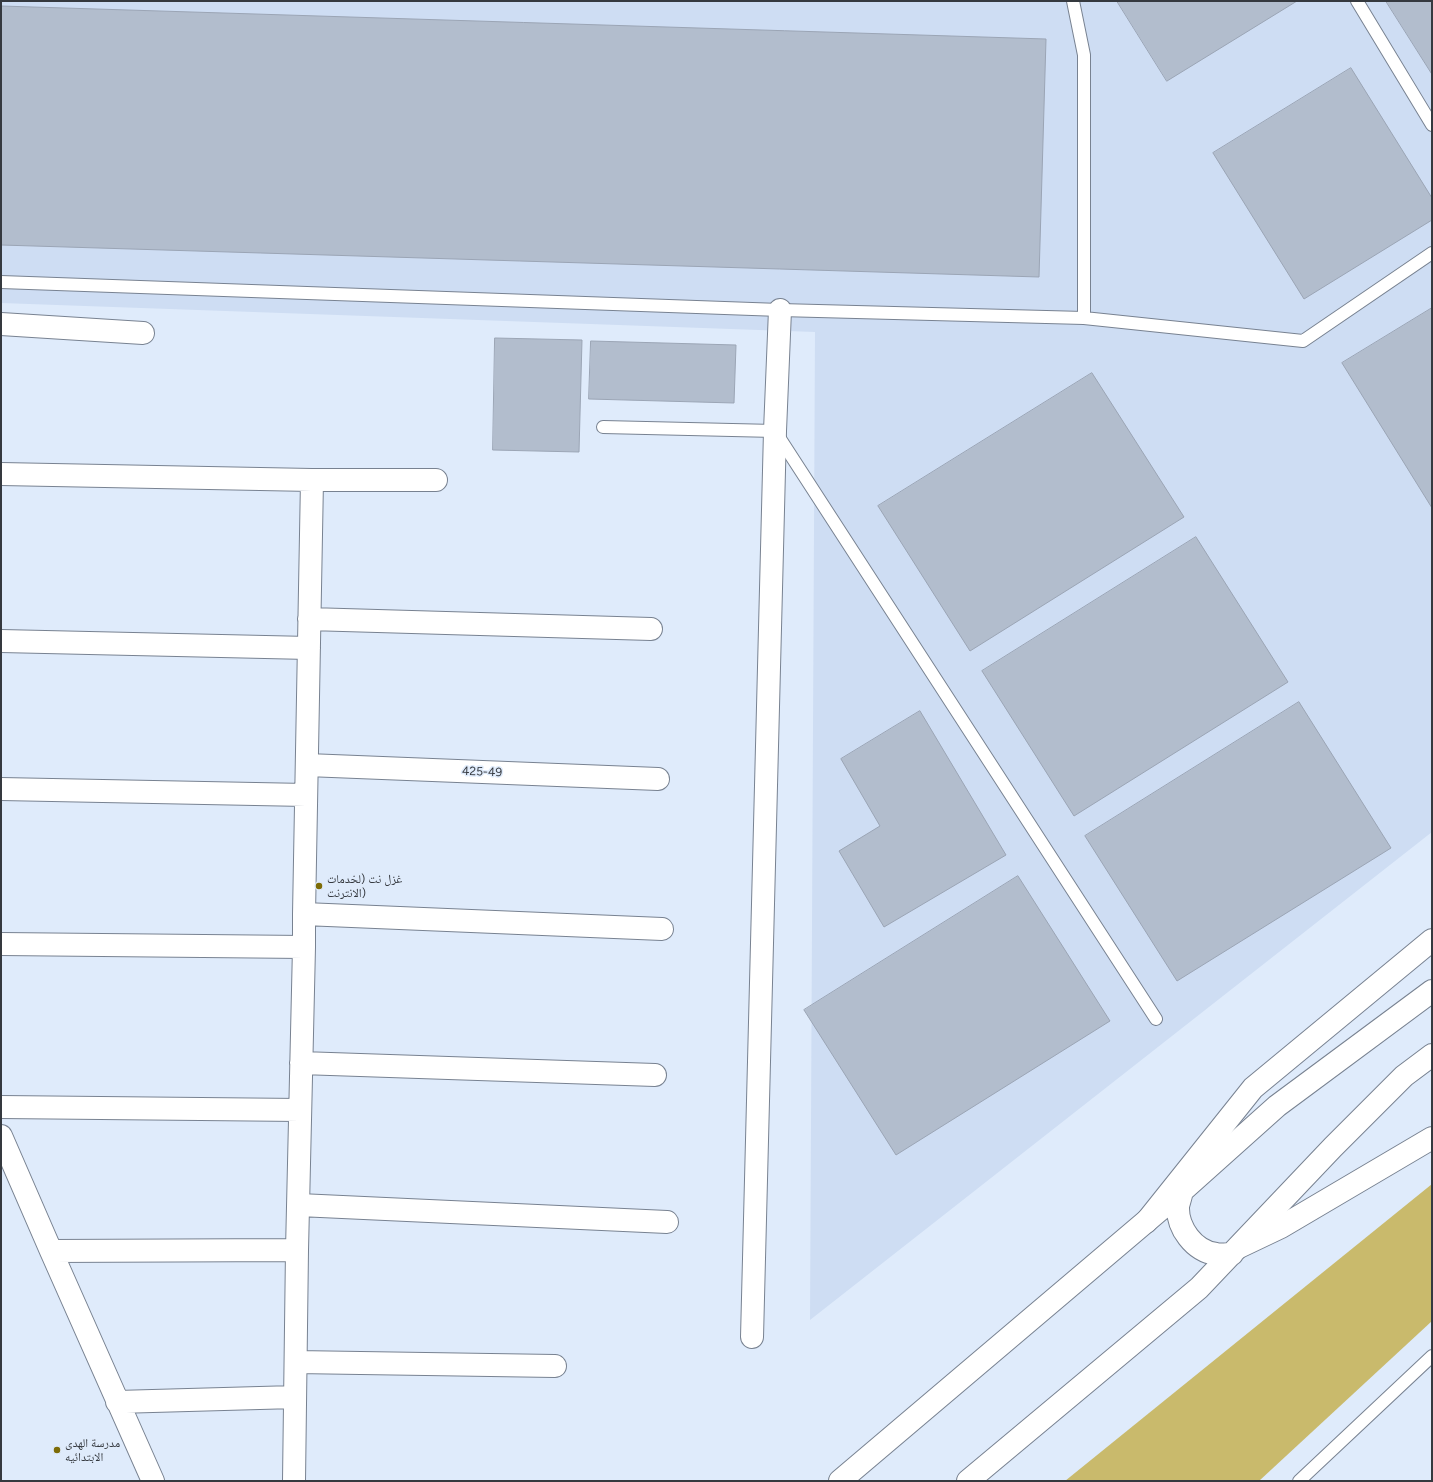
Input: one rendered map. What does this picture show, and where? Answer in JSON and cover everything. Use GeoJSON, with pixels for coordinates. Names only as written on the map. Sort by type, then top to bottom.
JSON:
{"type":"FeatureCollection","features":[{"type":"Feature","properties":{"kind":"main road"},"geometry":{"type":"LineString","coordinates":[[752,1337],[775,431],[780,310]]}},
{"type":"Feature","properties":{"kind":"main road"},"geometry":{"type":"LineString","coordinates":[[1,324],[143,333]]}},
{"type":"Feature","properties":{"kind":"main road"},"geometry":{"type":"LineString","coordinates":[[1,474],[312,480],[436,480]]}},
{"type":"Feature","properties":{"kind":"main road"},"geometry":{"type":"LineString","coordinates":[[294,1481],[312,480]]}},
{"type":"Feature","properties":{"kind":"main road"},"geometry":{"type":"LineString","coordinates":[[309,620],[651,629]]}},
{"type":"Feature","properties":{"kind":"main road"},"geometry":{"type":"LineString","coordinates":[[1,641],[309,648]]}},
{"type":"Feature","properties":{"kind":"main road","name":"425-49"},"geometry":{"type":"LineString","coordinates":[[307,766],[658,779]]}},
{"type":"Feature","properties":{"kind":"main road"},"geometry":{"type":"LineString","coordinates":[[1,789],[306,795]]}},
{"type":"Feature","properties":{"kind":"main road"},"geometry":{"type":"LineString","coordinates":[[304,914],[662,929]]}},
{"type":"Feature","properties":{"kind":"main road"},"geometry":{"type":"LineString","coordinates":[[1146,1222],[1253,1088],[1432,940]]}},
{"type":"Feature","properties":{"kind":"main road"},"geometry":{"type":"LineString","coordinates":[[1,944],[304,947]]}},
{"type":"Feature","properties":{"kind":"main road"},"geometry":{"type":"LineString","coordinates":[[840,1481],[1146,1222],[1277,1106],[1432,991]]}},
{"type":"Feature","properties":{"kind":"main road"},"geometry":{"type":"LineString","coordinates":[[968,1481],[1200,1288],[1333,1147],[1398,1082],[1432,1055]]}},
{"type":"Feature","properties":{"kind":"main road"},"geometry":{"type":"LineString","coordinates":[[301,1063],[655,1075]]}},
{"type":"Feature","properties":{"kind":"main road"},"geometry":{"type":"LineString","coordinates":[[1,1106],[300,1110]]}},
{"type":"Feature","properties":{"kind":"main road"},"geometry":{"type":"LineString","coordinates":[[1,1136],[153,1481]]}},
{"type":"Feature","properties":{"kind":"main road"},"geometry":{"type":"LineString","coordinates":[[1182,1191],[1178,1207],[1180,1223],[1188,1238],[1200,1248],[1216,1254],[1235,1250],[1281,1227],[1432,1138]]}},
{"type":"Feature","properties":{"kind":"main road"},"geometry":{"type":"LineString","coordinates":[[299,1205],[667,1222]]}},
{"type":"Feature","properties":{"kind":"main road"},"geometry":{"type":"LineString","coordinates":[[51,1251],[297,1250]]}},
{"type":"Feature","properties":{"kind":"main road"},"geometry":{"type":"LineString","coordinates":[[296,1362],[555,1366]]}},
{"type":"Feature","properties":{"kind":"main road"},"geometry":{"type":"LineString","coordinates":[[117,1402],[295,1397]]}},
{"type":"Feature","properties":{"kind":"lane"},"geometry":{"type":"LineString","coordinates":[[1073,1],[1084,55],[1084,318]]}},
{"type":"Feature","properties":{"kind":"lane"},"geometry":{"type":"LineString","coordinates":[[1357,1],[1432,125]]}},
{"type":"Feature","properties":{"kind":"lane"},"geometry":{"type":"LineString","coordinates":[[1,282],[780,310],[1084,318],[1303,341],[1432,252]]}},
{"type":"Feature","properties":{"kind":"lane"},"geometry":{"type":"LineString","coordinates":[[603,427],[775,431],[1156,1019]]}},
{"type":"Feature","properties":{"kind":"lane"},"geometry":{"type":"LineString","coordinates":[[1299,1481],[1432,1356]]}},
{"type":"Feature","properties":{"kind":"shaded area"},"geometry":{"type":"Polygon","coordinates":[[[1,1],[1432,1],[1432,832],[810,1320],[815,332],[1,303],[1,1]]]}},
{"type":"Feature","properties":{"kind":"shaded area"},"geometry":{"type":"Polygon","coordinates":[[[1432,1184],[1432,1321],[1259,1481],[1065,1481],[1432,1184]]]}},
{"type":"Feature","properties":{"kind":"building"},"geometry":{"type":"Polygon","coordinates":[[[1117,1],[1297,1],[1167,81],[1117,1]]]}},
{"type":"Feature","properties":{"kind":"building"},"geometry":{"type":"Polygon","coordinates":[[[1386,1],[1432,1],[1432,74],[1386,1]]]}},
{"type":"Feature","properties":{"kind":"building"},"geometry":{"type":"Polygon","coordinates":[[[1,6],[1046,39],[1039,277],[1,245],[1,6]]]}},
{"type":"Feature","properties":{"kind":"building"},"geometry":{"type":"Polygon","coordinates":[[[1351,68],[1432,198],[1432,220],[1304,299],[1213,153],[1351,68]]]}},
{"type":"Feature","properties":{"kind":"building"},"geometry":{"type":"Polygon","coordinates":[[[1432,308],[1432,508],[1342,363],[1432,308]]]}},
{"type":"Feature","properties":{"kind":"building"},"geometry":{"type":"Polygon","coordinates":[[[495,338],[582,340],[579,452],[493,450],[495,338]]]}},
{"type":"Feature","properties":{"kind":"building"},"geometry":{"type":"Polygon","coordinates":[[[591,341],[736,345],[734,403],[589,399],[591,341]]]}},
{"type":"Feature","properties":{"kind":"building"},"geometry":{"type":"Polygon","coordinates":[[[1092,373],[1184,517],[970,651],[878,506],[1092,373]]]}},
{"type":"Feature","properties":{"kind":"building"},"geometry":{"type":"Polygon","coordinates":[[[1196,537],[1288,682],[1074,816],[982,671],[1196,537]]]}},
{"type":"Feature","properties":{"kind":"building"},"geometry":{"type":"Polygon","coordinates":[[[1299,702],[1391,848],[1177,981],[1085,836],[1299,702]]]}},
{"type":"Feature","properties":{"kind":"building"},"geometry":{"type":"Polygon","coordinates":[[[920,711],[1006,855],[884,927],[839,851],[880,826],[841,759],[920,711]]]}},
{"type":"Feature","properties":{"kind":"building"},"geometry":{"type":"Polygon","coordinates":[[[1018,876],[1110,1021],[896,1155],[804,1010],[1018,876]]]}},
{"type":"Feature","properties":{"kind":"place","name":"غزل نت (لخدمات الانترنت)"},"geometry":{"type":"Point","coordinates":[319,886]}},
{"type":"Feature","properties":{"kind":"place","name":"مدرسة الهدى الابتدائيه"},"geometry":{"type":"Point","coordinates":[57,1450]}}]}
